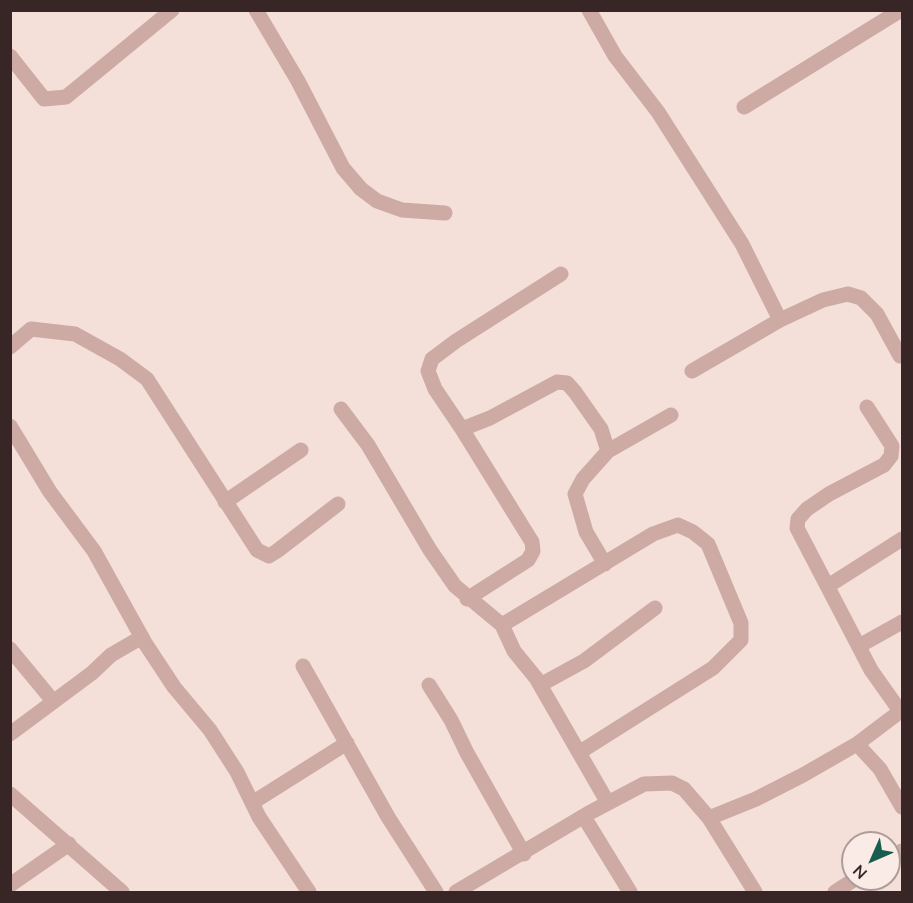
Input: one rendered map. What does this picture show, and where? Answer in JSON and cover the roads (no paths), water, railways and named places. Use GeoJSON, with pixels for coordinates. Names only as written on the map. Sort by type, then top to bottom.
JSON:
{"type":"FeatureCollection","features":[{"type":"Feature","properties":{"kind":"street"},"geometry":{"type":"LineString","coordinates":[[10,56],[44,99],[66,98],[172,10]]}},
{"type":"Feature","properties":{"kind":"street"},"geometry":{"type":"LineString","coordinates":[[256,10],[298,81],[343,168],[361,189],[377,201],[402,210],[445,213]]}},
{"type":"Feature","properties":{"kind":"street"},"geometry":{"type":"LineString","coordinates":[[590,10],[615,56],[658,112],[742,244],[780,320]]}},
{"type":"Feature","properties":{"kind":"street"},"geometry":{"type":"LineString","coordinates":[[744,107],[901,10]]}},
{"type":"Feature","properties":{"kind":"street"},"geometry":{"type":"LineString","coordinates":[[467,599],[528,560],[533,551],[531,542],[435,389],[428,371],[432,359],[561,274]]}},
{"type":"Feature","properties":{"kind":"street"},"geometry":{"type":"LineString","coordinates":[[692,371],[780,320],[823,300],[848,294],[861,298],[877,314],[900,356]]}},
{"type":"Feature","properties":{"kind":"street"},"geometry":{"type":"LineString","coordinates":[[10,347],[31,329],[75,334],[120,359],[147,379],[256,550],[268,556],[338,504]]}},
{"type":"Feature","properties":{"kind":"street"},"geometry":{"type":"LineString","coordinates":[[462,429],[490,418],[547,386],[557,382],[567,383],[601,429],[608,451]]}},
{"type":"Feature","properties":{"kind":"street"},"geometry":{"type":"LineString","coordinates":[[709,818],[756,800],[857,744],[901,710],[870,670],[797,528],[798,519],[807,509],[885,465],[891,456],[892,446],[867,407]]}},
{"type":"Feature","properties":{"kind":"street"},"geometry":{"type":"LineString","coordinates":[[341,409],[368,445],[430,550],[467,599],[502,625],[514,651],[540,685],[608,803]]}},
{"type":"Feature","properties":{"kind":"street"},"geometry":{"type":"LineString","coordinates":[[605,564],[586,532],[575,494],[583,479],[608,451],[671,415]]}},
{"type":"Feature","properties":{"kind":"street"},"geometry":{"type":"LineString","coordinates":[[10,426],[50,492],[94,551],[142,637],[174,687],[210,730],[237,772],[252,803],[309,892]]}},
{"type":"Feature","properties":{"kind":"street"},"geometry":{"type":"LineString","coordinates":[[225,502],[301,450]]}},
{"type":"Feature","properties":{"kind":"street"},"geometry":{"type":"LineString","coordinates":[[502,625],[653,534],[678,525],[693,532],[708,544],[741,623],[741,640],[713,668],[580,752]]}},
{"type":"Feature","properties":{"kind":"street"},"geometry":{"type":"LineString","coordinates":[[828,586],[903,539]]}},
{"type":"Feature","properties":{"kind":"street"},"geometry":{"type":"LineString","coordinates":[[540,685],[584,661],[655,608]]}},
{"type":"Feature","properties":{"kind":"street"},"geometry":{"type":"LineString","coordinates":[[859,646],[903,622]]}},
{"type":"Feature","properties":{"kind":"street"},"geometry":{"type":"LineString","coordinates":[[10,734],[92,673],[111,655],[142,637]]}},
{"type":"Feature","properties":{"kind":"street"},"geometry":{"type":"LineString","coordinates":[[10,649],[53,701]]}},
{"type":"Feature","properties":{"kind":"street"},"geometry":{"type":"LineString","coordinates":[[303,666],[388,817],[436,892]]}},
{"type":"Feature","properties":{"kind":"street"},"geometry":{"type":"LineString","coordinates":[[429,684],[524,854]]}},
{"type":"Feature","properties":{"kind":"street"},"geometry":{"type":"LineString","coordinates":[[252,803],[347,743]]}},
{"type":"Feature","properties":{"kind":"street"},"geometry":{"type":"LineString","coordinates":[[857,744],[880,769],[903,807]]}},
{"type":"Feature","properties":{"kind":"street"},"geometry":{"type":"LineString","coordinates":[[456,892],[477,888],[524,854],[584,816],[644,784],[672,783],[684,789],[709,818],[755,892]]}},
{"type":"Feature","properties":{"kind":"street"},"geometry":{"type":"LineString","coordinates":[[10,794],[122,892]]}},
{"type":"Feature","properties":{"kind":"street"},"geometry":{"type":"LineString","coordinates":[[584,816],[630,892]]}},
{"type":"Feature","properties":{"kind":"street"},"geometry":{"type":"LineString","coordinates":[[10,885],[69,844]]}}]}
